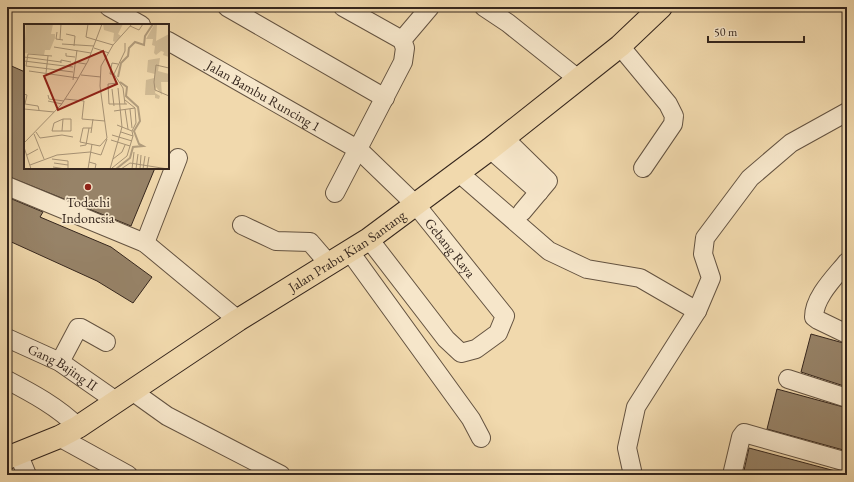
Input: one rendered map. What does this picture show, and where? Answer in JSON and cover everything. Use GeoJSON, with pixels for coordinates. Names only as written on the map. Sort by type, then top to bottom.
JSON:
{"type":"FeatureCollection","features":[{"type":"Feature","properties":{"kind":"main road","name":"Jalan Prabu Kian Santang"},"geometry":{"type":"LineString","coordinates":[[12,456],[68,432],[238,320],[369,239],[458,173],[577,78],[620,46],[661,7]]}},
{"type":"Feature","properties":{"kind":"street"},"geometry":{"type":"LineString","coordinates":[[109,7],[138,24]]}},
{"type":"Feature","properties":{"kind":"street"},"geometry":{"type":"LineString","coordinates":[[227,7],[385,98]]}},
{"type":"Feature","properties":{"kind":"street"},"geometry":{"type":"LineString","coordinates":[[335,193],[359,150],[403,62],[405,48],[402,40],[343,7]]}},
{"type":"Feature","properties":{"kind":"street"},"geometry":{"type":"LineString","coordinates":[[402,40],[430,7]]}},
{"type":"Feature","properties":{"kind":"street"},"geometry":{"type":"LineString","coordinates":[[492,9],[577,78]]}},
{"type":"Feature","properties":{"kind":"street","name":"Jalan Bambu Runcing 1"},"geometry":{"type":"LineString","coordinates":[[169,42],[359,150]]}},
{"type":"Feature","properties":{"kind":"street"},"geometry":{"type":"LineString","coordinates":[[620,46],[668,104],[674,116],[673,124],[643,168]]}},
{"type":"Feature","properties":{"kind":"street"},"geometry":{"type":"LineString","coordinates":[[633,475],[627,448],[636,407],[697,311],[711,278],[703,254],[705,238],[750,178],[792,143],[847,112]]}},
{"type":"Feature","properties":{"kind":"street"},"geometry":{"type":"LineString","coordinates":[[497,143],[548,181],[522,212]]}},
{"type":"Feature","properties":{"kind":"street","name":"Gebang Raya"},"geometry":{"type":"LineString","coordinates":[[359,150],[416,205],[505,316],[498,333],[476,349],[461,353],[446,339],[369,239]]}},
{"type":"Feature","properties":{"kind":"street"},"geometry":{"type":"LineString","coordinates":[[146,243],[178,158]]}},
{"type":"Feature","properties":{"kind":"street"},"geometry":{"type":"LineString","coordinates":[[458,173],[549,251],[587,269],[640,278],[697,311]]}},
{"type":"Feature","properties":{"kind":"street"},"geometry":{"type":"LineString","coordinates":[[7,186],[146,243],[238,320]]}},
{"type":"Feature","properties":{"kind":"street"},"geometry":{"type":"LineString","coordinates":[[242,225],[276,241],[310,242],[329,264]]}},
{"type":"Feature","properties":{"kind":"street"},"geometry":{"type":"LineString","coordinates":[[350,252],[471,420],[480,438]]}},
{"type":"Feature","properties":{"kind":"street"},"geometry":{"type":"LineString","coordinates":[[847,262],[818,301],[814,311],[814,317],[818,320],[847,334]]}},
{"type":"Feature","properties":{"kind":"street"},"geometry":{"type":"LineString","coordinates":[[60,362],[78,328],[81,328],[106,342]]}},
{"type":"Feature","properties":{"kind":"street","name":"Gang Bajing II"},"geometry":{"type":"LineString","coordinates":[[7,338],[60,362],[281,475]]}},
{"type":"Feature","properties":{"kind":"street"},"geometry":{"type":"LineString","coordinates":[[788,379],[847,398]]}},
{"type":"Feature","properties":{"kind":"street"},"geometry":{"type":"LineString","coordinates":[[7,380],[36,395],[70,420],[68,432],[128,475]]}},
{"type":"Feature","properties":{"kind":"street"},"geometry":{"type":"LineString","coordinates":[[732,475],[742,434],[748,433],[847,462]]}},
{"type":"Feature","properties":{"kind":"street"},"geometry":{"type":"LineString","coordinates":[[12,456],[27,475]]}},
{"type":"Feature","properties":{"kind":"building"},"geometry":{"type":"Polygon","coordinates":[[[7,64],[24,72],[24,169],[155,169],[131,226],[7,176],[7,64]]]}},
{"type":"Feature","properties":{"kind":"building"},"geometry":{"type":"Polygon","coordinates":[[[7,197],[43,212],[40,217],[111,247],[152,277],[133,303],[97,281],[7,240],[7,197]]]}},
{"type":"Feature","properties":{"kind":"building"},"geometry":{"type":"Polygon","coordinates":[[[811,334],[847,344],[847,387],[801,372],[811,334]]]}},
{"type":"Feature","properties":{"kind":"building"},"geometry":{"type":"Polygon","coordinates":[[[777,389],[847,408],[847,451],[767,429],[777,389]]]}},
{"type":"Feature","properties":{"kind":"building"},"geometry":{"type":"Polygon","coordinates":[[[749,448],[839,472],[838,475],[743,475],[749,448]]]}},
{"type":"Feature","properties":{"kind":"place","name":"Todachi Indonesia"},"geometry":{"type":"Point","coordinates":[88,187]}}]}
